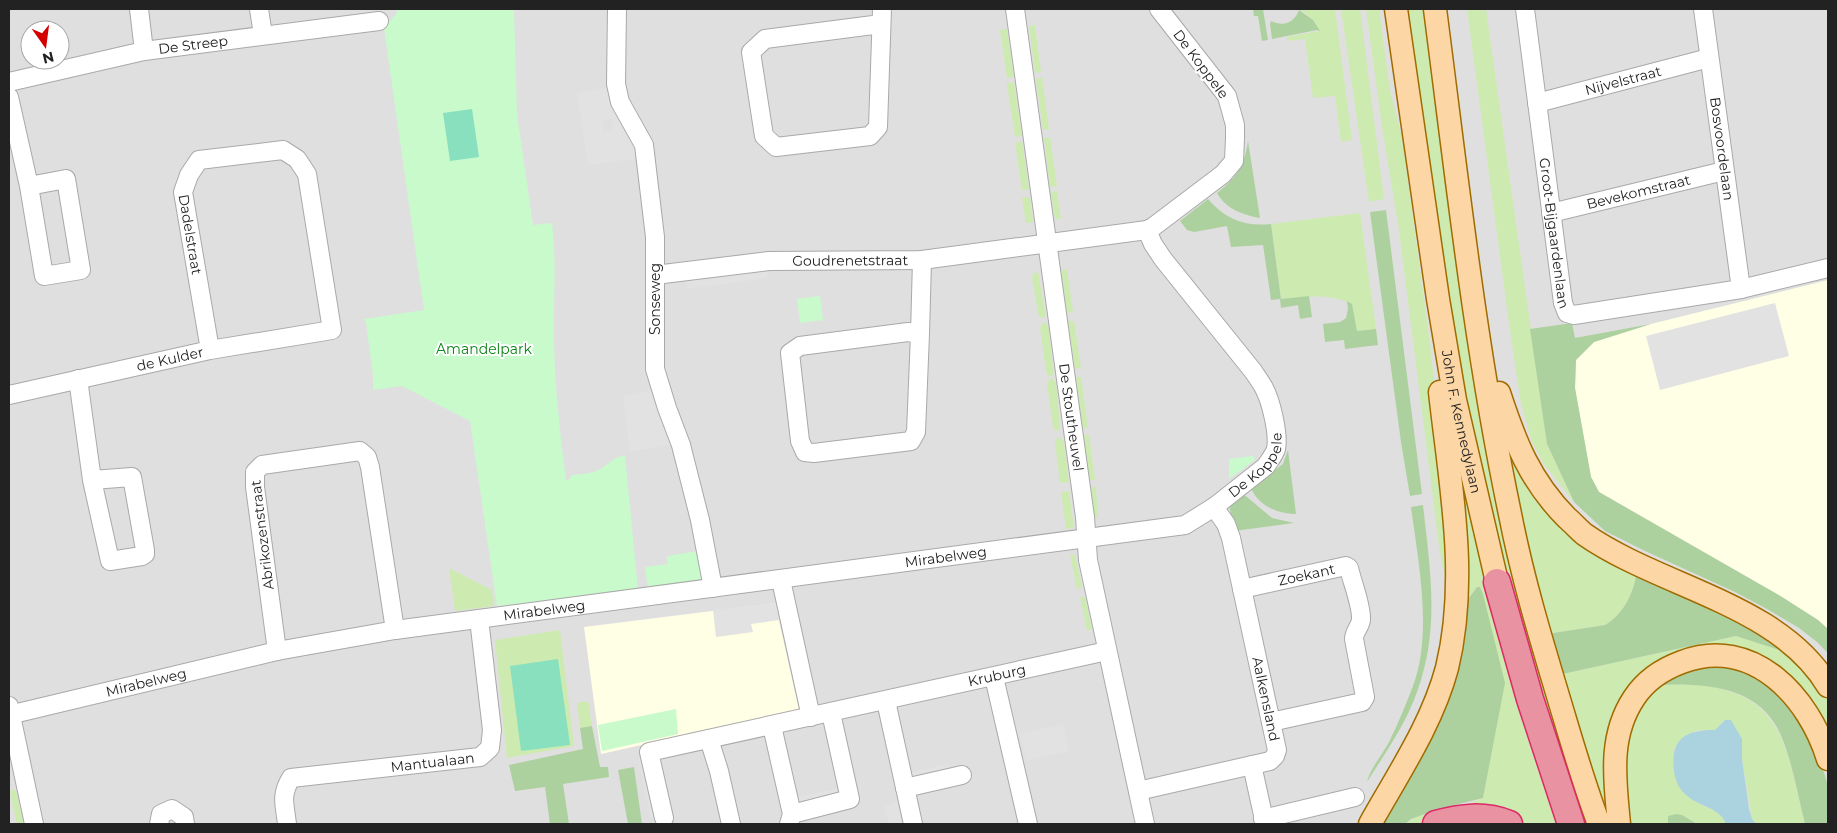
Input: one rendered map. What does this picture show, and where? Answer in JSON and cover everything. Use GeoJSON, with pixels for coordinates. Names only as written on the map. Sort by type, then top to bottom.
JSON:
{"type":"FeatureCollection","features":[{"type":"Feature","properties":{"kind":"highway","name":"John F. Kennedylaan"},"geometry":{"type":"LineString","coordinates":[[1497,582],[1530,699],[1571,824]]}},
{"type":"Feature","properties":{"kind":"highway"},"geometry":{"type":"LineString","coordinates":[[1436,824],[1469,817],[1491,818],[1509,824]]}},
{"type":"Feature","properties":{"kind":"main road","name":"John F. Kennedylaan"},"geometry":{"type":"LineString","coordinates":[[1396,9],[1438,299],[1455,400],[1497,582]]}},
{"type":"Feature","properties":{"kind":"main road","name":"John F. Kennedylaan"},"geometry":{"type":"LineString","coordinates":[[1434,9],[1486,392],[1512,525],[1532,611],[1598,824]]}},
{"type":"Feature","properties":{"kind":"main road"},"geometry":{"type":"LineString","coordinates":[[1469,276],[1507,420],[1518,448],[1547,497],[1582,533],[1613,551],[1728,605],[1773,630],[1803,654],[1822,675],[1828,686]]}},
{"type":"Feature","properties":{"kind":"main road"},"geometry":{"type":"LineString","coordinates":[[1370,824],[1421,735],[1437,696],[1447,668],[1456,608],[1457,565],[1454,510],[1436,342],[1438,299]]}},
{"type":"Feature","properties":{"kind":"main road"},"geometry":{"type":"LineString","coordinates":[[1620,824],[1614,758],[1624,718],[1634,699],[1655,676],[1671,666],[1689,660],[1709,656],[1736,656],[1757,665],[1774,677],[1789,690],[1812,719],[1828,759]]}},
{"type":"Feature","properties":{"kind":"street"},"geometry":{"type":"LineString","coordinates":[[139,9],[144,51]]}},
{"type":"Feature","properties":{"kind":"street"},"geometry":{"type":"LineString","coordinates":[[259,9],[263,35]]}},
{"type":"Feature","properties":{"kind":"street","name":"Sonseweg"},"geometry":{"type":"LineString","coordinates":[[617,9],[616,84],[620,102],[644,146],[655,237],[655,369],[664,400],[681,445],[700,520],[713,588]]}},
{"type":"Feature","properties":{"kind":"street","name":"De Stoutheuvel"},"geometry":{"type":"LineString","coordinates":[[1016,9],[1085,517],[1090,571],[1145,824]]}},
{"type":"Feature","properties":{"kind":"street","name":"De Koppele"},"geometry":{"type":"LineString","coordinates":[[1047,244],[1147,230],[1158,224],[1223,174],[1234,160],[1235,125],[1227,96],[1159,9]]}},
{"type":"Feature","properties":{"kind":"street","name":"Groot-Bijgaardenlaan"},"geometry":{"type":"LineString","coordinates":[[1525,9],[1563,303],[1567,313],[1574,315],[1740,289]]}},
{"type":"Feature","properties":{"kind":"street","name":"Bosvoordelaan"},"geometry":{"type":"LineString","coordinates":[[1703,9],[1740,289]]}},
{"type":"Feature","properties":{"kind":"street"},"geometry":{"type":"LineString","coordinates":[[882,17],[878,127],[870,136],[776,147],[764,136],[751,52],[765,38],[882,17]]}},
{"type":"Feature","properties":{"kind":"street","name":"De Streep"},"geometry":{"type":"LineString","coordinates":[[9,82],[144,51],[379,21]]}},
{"type":"Feature","properties":{"kind":"street","name":"Nijvelstraat"},"geometry":{"type":"LineString","coordinates":[[1537,103],[1709,58]]}},
{"type":"Feature","properties":{"kind":"street"},"geometry":{"type":"LineString","coordinates":[[9,97],[29,186],[44,276],[81,270],[66,180],[29,186]]}},
{"type":"Feature","properties":{"kind":"street","name":"Dadelstraat"},"geometry":{"type":"LineString","coordinates":[[210,350],[184,192],[189,175],[199,160],[283,150],[298,159],[307,174],[332,330]]}},
{"type":"Feature","properties":{"kind":"street","name":"Bevekomstraat"},"geometry":{"type":"LineString","coordinates":[[1552,214],[1724,171]]}},
{"type":"Feature","properties":{"kind":"street","name":"De Koppele"},"geometry":{"type":"LineString","coordinates":[[1087,539],[1185,525],[1214,507],[1266,466],[1276,449],[1271,405],[1264,387],[1163,259],[1153,244],[1147,230]]}},
{"type":"Feature","properties":{"kind":"street","name":"Goudrenetstraat"},"geometry":{"type":"LineString","coordinates":[[655,275],[769,261],[922,260],[1047,244]]}},
{"type":"Feature","properties":{"kind":"street"},"geometry":{"type":"LineString","coordinates":[[920,334],[908,332],[833,341],[800,346],[790,353],[800,441],[806,452],[814,453],[911,441],[916,432],[920,334],[922,260]]}},
{"type":"Feature","properties":{"kind":"street"},"geometry":{"type":"LineString","coordinates":[[1740,289],[1828,268]]}},
{"type":"Feature","properties":{"kind":"street","name":"de Kulder"},"geometry":{"type":"LineString","coordinates":[[9,395],[210,350],[332,330]]}},
{"type":"Feature","properties":{"kind":"street"},"geometry":{"type":"LineString","coordinates":[[78,380],[92,480],[110,561],[145,554],[132,477],[92,480]]}},
{"type":"Feature","properties":{"kind":"street","name":"Abrikozenstraat"},"geometry":{"type":"LineString","coordinates":[[277,651],[255,487],[255,472],[262,465],[360,451],[367,457],[370,466],[395,630]]}},
{"type":"Feature","properties":{"kind":"street","name":"Aalkensland"},"geometry":{"type":"LineString","coordinates":[[1138,791],[1270,760],[1275,756],[1277,750],[1228,528],[1214,507]]}},
{"type":"Feature","properties":{"kind":"street","name":"Mirabelweg"},"geometry":{"type":"LineString","coordinates":[[9,712],[277,651],[395,630],[1087,539]]}},
{"type":"Feature","properties":{"kind":"street","name":"Zoekant"},"geometry":{"type":"LineString","coordinates":[[1242,589],[1346,566],[1349,568],[1360,613],[1360,624],[1354,639],[1365,697],[1362,702],[1271,722]]}},
{"type":"Feature","properties":{"kind":"street"},"geometry":{"type":"LineString","coordinates":[[781,580],[811,717]]}},
{"type":"Feature","properties":{"kind":"street","name":"Mantualaan"},"geometry":{"type":"LineString","coordinates":[[287,824],[284,789],[291,778],[480,757],[490,748],[492,730],[479,619]]}},
{"type":"Feature","properties":{"kind":"street","name":"Kruburg"},"geometry":{"type":"LineString","coordinates":[[664,818],[649,752],[1107,651]]}},
{"type":"Feature","properties":{"kind":"street"},"geometry":{"type":"LineString","coordinates":[[994,677],[1028,824]]}},
{"type":"Feature","properties":{"kind":"street"},"geometry":{"type":"LineString","coordinates":[[886,701],[913,824]]}},
{"type":"Feature","properties":{"kind":"street"},"geometry":{"type":"LineString","coordinates":[[9,712],[34,824]]}},
{"type":"Feature","properties":{"kind":"street"},"geometry":{"type":"LineString","coordinates":[[772,726],[791,819],[850,799],[831,712]]}},
{"type":"Feature","properties":{"kind":"street"},"geometry":{"type":"LineString","coordinates":[[709,739],[719,771],[731,824]]}},
{"type":"Feature","properties":{"kind":"street"},"geometry":{"type":"LineString","coordinates":[[1252,765],[1264,821],[1356,797]]}},
{"type":"Feature","properties":{"kind":"street"},"geometry":{"type":"LineString","coordinates":[[905,788],[962,775]]}},
{"type":"Feature","properties":{"kind":"street"},"geometry":{"type":"LineString","coordinates":[[159,824],[161,814],[172,809],[184,817],[185,824]]}},
{"type":"Feature","properties":{"kind":"shaded area"},"geometry":{"type":"Polygon","coordinates":[[[9,9],[1828,9],[1828,824],[9,824],[9,9]]]}},
{"type":"Feature","properties":{"kind":"shaded area"},"geometry":{"type":"Polygon","coordinates":[[[606,88],[641,158],[588,165],[577,93],[606,88]],[[612,119],[602,121],[603,132],[613,130],[612,119]]]}},
{"type":"Feature","properties":{"kind":"shaded area"},"geometry":{"type":"Polygon","coordinates":[[[767,266],[768,278],[687,289],[685,277],[767,266]]]}},
{"type":"Feature","properties":{"kind":"shaded area"},"geometry":{"type":"Polygon","coordinates":[[[1828,280],[1828,629],[1818,620],[1782,597],[1599,492],[1591,477],[1575,388],[1576,360],[1594,342],[1651,324],[1828,280]]]}},
{"type":"Feature","properties":{"kind":"shaded area"},"geometry":{"type":"Polygon","coordinates":[[[1775,303],[1789,356],[1660,390],[1646,336],[1775,303]]]}},
{"type":"Feature","properties":{"kind":"shaded area"},"geometry":{"type":"Polygon","coordinates":[[[651,390],[677,444],[630,452],[623,396],[651,390]]]}},
{"type":"Feature","properties":{"kind":"shaded area"},"geometry":{"type":"Polygon","coordinates":[[[775,603],[799,710],[601,754],[584,627],[775,603]]]}},
{"type":"Feature","properties":{"kind":"shaded area"},"geometry":{"type":"Polygon","coordinates":[[[775,603],[779,620],[751,624],[753,632],[716,637],[713,610],[775,603]]]}},
{"type":"Feature","properties":{"kind":"shaded area"},"geometry":{"type":"Polygon","coordinates":[[[1063,724],[1069,751],[1026,761],[1020,734],[1063,724]]]}},
{"type":"Feature","properties":{"kind":"shaded area"},"geometry":{"type":"Polygon","coordinates":[[[645,756],[660,821],[652,823],[638,758],[645,756]]]}},
{"type":"Feature","properties":{"kind":"shaded area"},"geometry":{"type":"Polygon","coordinates":[[[948,764],[950,773],[914,781],[912,772],[948,764]]]}},
{"type":"Feature","properties":{"kind":"shaded area"},"geometry":{"type":"Polygon","coordinates":[[[841,788],[842,797],[797,806],[795,797],[841,788]]]}},
{"type":"Feature","properties":{"kind":"shaded area"},"geometry":{"type":"Polygon","coordinates":[[[898,802],[902,824],[889,824],[885,806],[898,802]]]}},
{"type":"Feature","properties":{"kind":"green space","name":"Amandelpark"},"geometry":{"type":"Polygon","coordinates":[[[396,9],[514,9],[517,114],[533,225],[552,223],[555,376],[566,480],[572,475],[597,471],[615,459],[625,456],[638,589],[497,606],[470,421],[402,386],[373,390],[373,375],[364,319],[424,310],[384,28],[397,13],[396,9]]]}},
{"type":"Feature","properties":{"kind":"green space"},"geometry":{"type":"Polygon","coordinates":[[[1253,9],[1263,9],[1268,40],[1262,41],[1258,16],[1254,16],[1253,9]]]}},
{"type":"Feature","properties":{"kind":"green space"},"geometry":{"type":"Polygon","coordinates":[[[1300,9],[1335,9],[1352,140],[1341,142],[1335,96],[1313,98],[1305,39],[1287,41],[1287,37],[1319,31],[1313,20],[1300,9]]]}},
{"type":"Feature","properties":{"kind":"green space"},"geometry":{"type":"Polygon","coordinates":[[[1341,9],[1360,9],[1384,199],[1369,202],[1341,9]]]}},
{"type":"Feature","properties":{"kind":"green space"},"geometry":{"type":"Polygon","coordinates":[[[1366,9],[1379,9],[1390,91],[1402,137],[1430,344],[1449,511],[1450,609],[1439,546],[1399,230],[1382,127],[1366,9]]]}},
{"type":"Feature","properties":{"kind":"green space"},"geometry":{"type":"Polygon","coordinates":[[[1407,9],[1427,9],[1470,326],[1590,824],[1583,824],[1545,709],[1523,640],[1495,534],[1461,372],[1442,263],[1426,159],[1407,9]]]}},
{"type":"Feature","properties":{"kind":"green space"},"geometry":{"type":"Polygon","coordinates":[[[1467,9],[1486,9],[1547,444],[1574,502],[1544,464],[1532,442],[1521,404],[1467,9]]]}},
{"type":"Feature","properties":{"kind":"green space"},"geometry":{"type":"Polygon","coordinates":[[[1299,10],[1313,20],[1320,31],[1272,39],[1271,21],[1280,24],[1288,23],[1299,10]]]}},
{"type":"Feature","properties":{"kind":"green space"},"geometry":{"type":"Polygon","coordinates":[[[1035,25],[1041,72],[1035,73],[1029,26],[1035,25]]]}},
{"type":"Feature","properties":{"kind":"green space"},"geometry":{"type":"Polygon","coordinates":[[[1007,29],[1014,77],[1007,78],[1000,30],[1007,29]]]}},
{"type":"Feature","properties":{"kind":"green space"},"geometry":{"type":"Polygon","coordinates":[[[1042,77],[1049,129],[1043,130],[1036,79],[1042,77]]]}},
{"type":"Feature","properties":{"kind":"green space"},"geometry":{"type":"Polygon","coordinates":[[[1014,82],[1022,136],[1015,137],[1007,83],[1014,82]]]}},
{"type":"Feature","properties":{"kind":"green space"},"geometry":{"type":"Polygon","coordinates":[[[472,109],[479,157],[450,161],[443,113],[472,109]]]}},
{"type":"Feature","properties":{"kind":"green space"},"geometry":{"type":"Polygon","coordinates":[[[1050,137],[1057,186],[1050,187],[1044,138],[1050,137]]]}},
{"type":"Feature","properties":{"kind":"green space"},"geometry":{"type":"Polygon","coordinates":[[[1022,141],[1029,189],[1022,190],[1015,143],[1022,141]]]}},
{"type":"Feature","properties":{"kind":"green space"},"geometry":{"type":"Polygon","coordinates":[[[1248,141],[1260,218],[1247,215],[1230,207],[1217,193],[1239,170],[1248,141]]]}},
{"type":"Feature","properties":{"kind":"green space"},"geometry":{"type":"Polygon","coordinates":[[[1057,191],[1061,219],[1055,219],[1051,192],[1057,191]]]}},
{"type":"Feature","properties":{"kind":"green space"},"geometry":{"type":"Polygon","coordinates":[[[1030,197],[1033,222],[1026,223],[1022,198],[1030,197]]]}},
{"type":"Feature","properties":{"kind":"green space"},"geometry":{"type":"Polygon","coordinates":[[[1208,199],[1221,212],[1236,220],[1244,223],[1271,224],[1281,299],[1309,296],[1312,317],[1300,319],[1298,305],[1281,308],[1280,299],[1271,300],[1263,245],[1231,247],[1227,226],[1194,232],[1187,230],[1180,221],[1208,199]]]}},
{"type":"Feature","properties":{"kind":"green space"},"geometry":{"type":"Polygon","coordinates":[[[1386,210],[1422,494],[1410,496],[1370,212],[1386,210]]]}},
{"type":"Feature","properties":{"kind":"green space"},"geometry":{"type":"Polygon","coordinates":[[[1360,213],[1376,329],[1357,331],[1352,304],[1325,297],[1281,299],[1271,224],[1360,213]]]}},
{"type":"Feature","properties":{"kind":"green space"},"geometry":{"type":"Polygon","coordinates":[[[1067,269],[1073,312],[1067,313],[1061,271],[1067,269]]]}},
{"type":"Feature","properties":{"kind":"green space"},"geometry":{"type":"Polygon","coordinates":[[[1038,272],[1045,311],[1045,317],[1040,318],[1032,278],[1034,273],[1038,272]]]}},
{"type":"Feature","properties":{"kind":"green space"},"geometry":{"type":"Polygon","coordinates":[[[820,296],[823,320],[800,323],[797,299],[820,296]]]}},
{"type":"Feature","properties":{"kind":"green space"},"geometry":{"type":"Polygon","coordinates":[[[1347,301],[1352,304],[1357,331],[1376,329],[1378,345],[1345,349],[1344,340],[1325,342],[1323,324],[1340,322],[1346,318],[1347,301]]]}},
{"type":"Feature","properties":{"kind":"green space"},"geometry":{"type":"Polygon","coordinates":[[[1068,321],[1074,321],[1081,368],[1075,369],[1068,321]]]}},
{"type":"Feature","properties":{"kind":"green space"},"geometry":{"type":"Polygon","coordinates":[[[1042,323],[1046,323],[1049,328],[1053,375],[1048,376],[1040,328],[1042,323]]]}},
{"type":"Feature","properties":{"kind":"green space"},"geometry":{"type":"Polygon","coordinates":[[[1572,323],[1575,338],[1651,324],[1594,342],[1576,360],[1575,388],[1591,477],[1599,492],[1782,597],[1818,620],[1828,629],[1828,653],[1799,628],[1767,609],[1605,531],[1574,502],[1547,444],[1530,329],[1572,323]]]}},
{"type":"Feature","properties":{"kind":"green space"},"geometry":{"type":"Polygon","coordinates":[[[1076,377],[1081,377],[1088,428],[1083,428],[1076,377]]]}},
{"type":"Feature","properties":{"kind":"green space"},"geometry":{"type":"Polygon","coordinates":[[[1052,378],[1056,383],[1060,425],[1060,430],[1055,431],[1047,384],[1049,379],[1052,378]]]}},
{"type":"Feature","properties":{"kind":"green space"},"geometry":{"type":"Polygon","coordinates":[[[1498,413],[1512,449],[1637,572],[1627,602],[1618,615],[1605,625],[1547,634],[1498,413]]]}},
{"type":"Feature","properties":{"kind":"green space"},"geometry":{"type":"Polygon","coordinates":[[[1453,429],[1562,824],[1427,822],[1423,824],[1405,824],[1424,814],[1464,805],[1483,798],[1504,683],[1480,587],[1477,587],[1461,609],[1453,429]]]}},
{"type":"Feature","properties":{"kind":"green space"},"geometry":{"type":"Polygon","coordinates":[[[1084,435],[1089,435],[1095,480],[1089,480],[1084,435]]]}},
{"type":"Feature","properties":{"kind":"green space"},"geometry":{"type":"Polygon","coordinates":[[[1057,438],[1061,438],[1064,442],[1069,482],[1060,483],[1055,443],[1057,438]]]}},
{"type":"Feature","properties":{"kind":"green space"},"geometry":{"type":"Polygon","coordinates":[[[1288,450],[1296,514],[1276,511],[1270,508],[1259,500],[1251,488],[1283,464],[1288,450]]]}},
{"type":"Feature","properties":{"kind":"green space"},"geometry":{"type":"Polygon","coordinates":[[[1253,456],[1255,460],[1229,479],[1229,459],[1253,456]]]}},
{"type":"Feature","properties":{"kind":"green space"},"geometry":{"type":"Polygon","coordinates":[[[1090,487],[1096,487],[1098,518],[1094,518],[1090,487]]]}},
{"type":"Feature","properties":{"kind":"green space"},"geometry":{"type":"Polygon","coordinates":[[[1069,491],[1074,528],[1066,529],[1061,492],[1069,491]]]}},
{"type":"Feature","properties":{"kind":"green space"},"geometry":{"type":"Polygon","coordinates":[[[1242,494],[1272,518],[1294,523],[1234,531],[1229,504],[1242,494]]]}},
{"type":"Feature","properties":{"kind":"green space"},"geometry":{"type":"Polygon","coordinates":[[[1423,505],[1431,598],[1429,643],[1425,666],[1408,714],[1367,782],[1396,728],[1413,686],[1419,665],[1422,643],[1422,597],[1411,507],[1423,505]]]}},
{"type":"Feature","properties":{"kind":"green space"},"geometry":{"type":"Polygon","coordinates":[[[699,551],[705,581],[648,589],[645,567],[668,564],[667,556],[699,551]]]}},
{"type":"Feature","properties":{"kind":"green space"},"geometry":{"type":"Polygon","coordinates":[[[1070,555],[1075,555],[1082,587],[1077,589],[1070,555]]]}},
{"type":"Feature","properties":{"kind":"green space"},"geometry":{"type":"Polygon","coordinates":[[[449,568],[492,590],[494,606],[455,611],[449,568]]]}},
{"type":"Feature","properties":{"kind":"green space"},"geometry":{"type":"Polygon","coordinates":[[[1637,572],[1723,611],[1785,652],[1736,636],[1558,675],[1547,634],[1605,625],[1618,615],[1627,602],[1637,572]]]}},
{"type":"Feature","properties":{"kind":"green space"},"geometry":{"type":"Polygon","coordinates":[[[1477,587],[1480,587],[1483,594],[1505,683],[1483,798],[1439,809],[1411,819],[1405,824],[1377,824],[1461,609],[1477,587]]]}},
{"type":"Feature","properties":{"kind":"green space"},"geometry":{"type":"Polygon","coordinates":[[[1080,597],[1085,597],[1092,629],[1087,631],[1080,597]]]}},
{"type":"Feature","properties":{"kind":"green space"},"geometry":{"type":"Polygon","coordinates":[[[560,630],[574,746],[507,758],[495,640],[560,630]]]}},
{"type":"Feature","properties":{"kind":"green space"},"geometry":{"type":"Polygon","coordinates":[[[1736,636],[1785,652],[1828,696],[1828,734],[1776,672],[1637,685],[1607,824],[1558,675],[1736,636]]]}},
{"type":"Feature","properties":{"kind":"green space"},"geometry":{"type":"Polygon","coordinates":[[[558,659],[570,745],[521,751],[510,666],[558,659]]]}},
{"type":"Feature","properties":{"kind":"green space"},"geometry":{"type":"Polygon","coordinates":[[[1734,663],[1784,695],[1816,746],[1828,786],[1828,824],[1805,824],[1786,748],[1772,720],[1760,707],[1745,697],[1728,690],[1691,685],[1653,685],[1674,671],[1734,663]]]}},
{"type":"Feature","properties":{"kind":"green space"},"geometry":{"type":"Polygon","coordinates":[[[1683,684],[1716,688],[1742,696],[1761,709],[1774,725],[1784,745],[1792,769],[1805,824],[1756,824],[1752,819],[1742,759],[1742,739],[1725,720],[1715,730],[1696,731],[1686,735],[1674,750],[1698,803],[1719,814],[1726,824],[1697,824],[1682,815],[1669,816],[1668,824],[1624,824],[1622,739],[1653,685],[1683,684]]]}},
{"type":"Feature","properties":{"kind":"green space"},"geometry":{"type":"Polygon","coordinates":[[[588,701],[592,726],[580,728],[577,703],[588,701]]]}},
{"type":"Feature","properties":{"kind":"green space"},"geometry":{"type":"Polygon","coordinates":[[[676,709],[678,734],[602,751],[598,725],[676,709]]]}},
{"type":"Feature","properties":{"kind":"green space"},"geometry":{"type":"Polygon","coordinates":[[[592,726],[600,767],[608,767],[609,777],[563,784],[569,824],[550,824],[545,787],[515,791],[509,765],[583,749],[580,728],[592,726]]]}},
{"type":"Feature","properties":{"kind":"green space"},"geometry":{"type":"Polygon","coordinates":[[[634,767],[642,824],[628,824],[618,770],[634,767]]]}},
{"type":"Feature","properties":{"kind":"green space"},"geometry":{"type":"Polygon","coordinates":[[[13,789],[16,791],[24,824],[17,824],[10,792],[13,789]]]}},
{"type":"Feature","properties":{"kind":"green space"},"geometry":{"type":"Polygon","coordinates":[[[1682,815],[1697,824],[1668,824],[1668,816],[1682,815]]]}},
{"type":"Feature","properties":{"kind":"water"},"geometry":{"type":"Polygon","coordinates":[[[1725,720],[1731,720],[1742,739],[1742,759],[1749,809],[1752,819],[1756,824],[1726,824],[1719,814],[1686,795],[1679,787],[1675,778],[1673,760],[1675,751],[1682,738],[1696,732],[1715,730],[1725,720]]]}}]}
